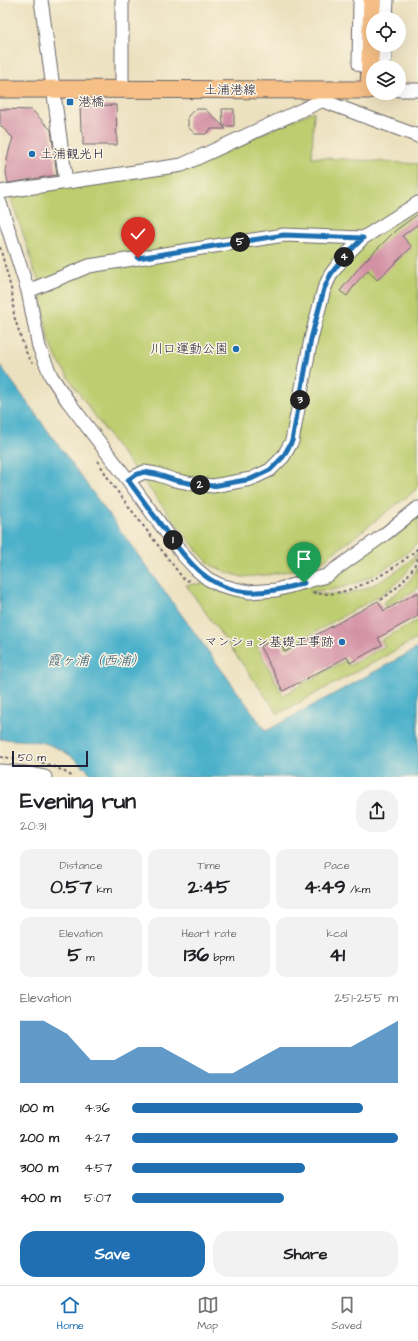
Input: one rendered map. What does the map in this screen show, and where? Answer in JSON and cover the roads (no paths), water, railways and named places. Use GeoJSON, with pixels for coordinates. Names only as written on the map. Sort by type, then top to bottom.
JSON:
{"type":"FeatureCollection","features":[{"type":"Feature","properties":{"kind":"main road","name":"土浦港線"},"geometry":{"type":"LineString","coordinates":[[372,60],[373,1]]}},
{"type":"Feature","properties":{"kind":"main road","name":"土浦港線"},"geometry":{"type":"LineString","coordinates":[[0,89],[366,90]]}},
{"type":"Feature","properties":{"kind":"street"},"geometry":{"type":"LineString","coordinates":[[41,0],[66,182]]}},
{"type":"Feature","properties":{"kind":"street"},"geometry":{"type":"LineString","coordinates":[[122,0],[122,90]]}},
{"type":"Feature","properties":{"kind":"street"},"geometry":{"type":"LineString","coordinates":[[373,1],[381,12]]}},
{"type":"Feature","properties":{"kind":"street"},"geometry":{"type":"LineString","coordinates":[[406,90],[418,90]]}},
{"type":"Feature","properties":{"kind":"street"},"geometry":{"type":"LineString","coordinates":[[0,192],[182,165],[322,102],[418,136]]}},
{"type":"Feature","properties":{"kind":"street"},"geometry":{"type":"LineString","coordinates":[[0,203],[28,291],[39,347],[51,376],[67,400],[183,555],[208,579],[220,585],[250,592],[276,590],[326,576],[385,534],[418,508]]}},
{"type":"Feature","properties":{"kind":"street"},"geometry":{"type":"LineString","coordinates":[[128,480],[135,475],[144,472],[188,483],[213,486],[251,479],[270,470],[283,457],[292,441],[311,339],[324,289],[331,274],[344,257],[363,238],[418,203]]}},
{"type":"Feature","properties":{"kind":"street"},"geometry":{"type":"LineString","coordinates":[[28,291],[89,266],[112,262],[284,235],[363,238]]}},
{"type":"Feature","properties":{"kind":"street"},"geometry":{"type":"LineString","coordinates":[[0,770],[44,777]]}},
{"type":"Feature","properties":{"kind":"water","name":"霞ヶ浦（西浦）"},"geometry":{"type":"Polygon","coordinates":[[[0,365],[266,731],[418,648],[418,777],[94,777],[70,755],[56,747],[40,742],[0,739],[0,365]]]}},
{"type":"Feature","properties":{"kind":"place","name":"港橋"},"geometry":{"type":"Point","coordinates":[70,102]}},
{"type":"Feature","properties":{"kind":"place","name":"土浦観光Ｈ"},"geometry":{"type":"Point","coordinates":[32,154]}},
{"type":"Feature","properties":{"kind":"place","name":"川口運動公園"},"geometry":{"type":"Point","coordinates":[236,349]}},
{"type":"Feature","properties":{"kind":"place","name":"マンション基礎工事跡"},"geometry":{"type":"Point","coordinates":[342,642]}}]}
